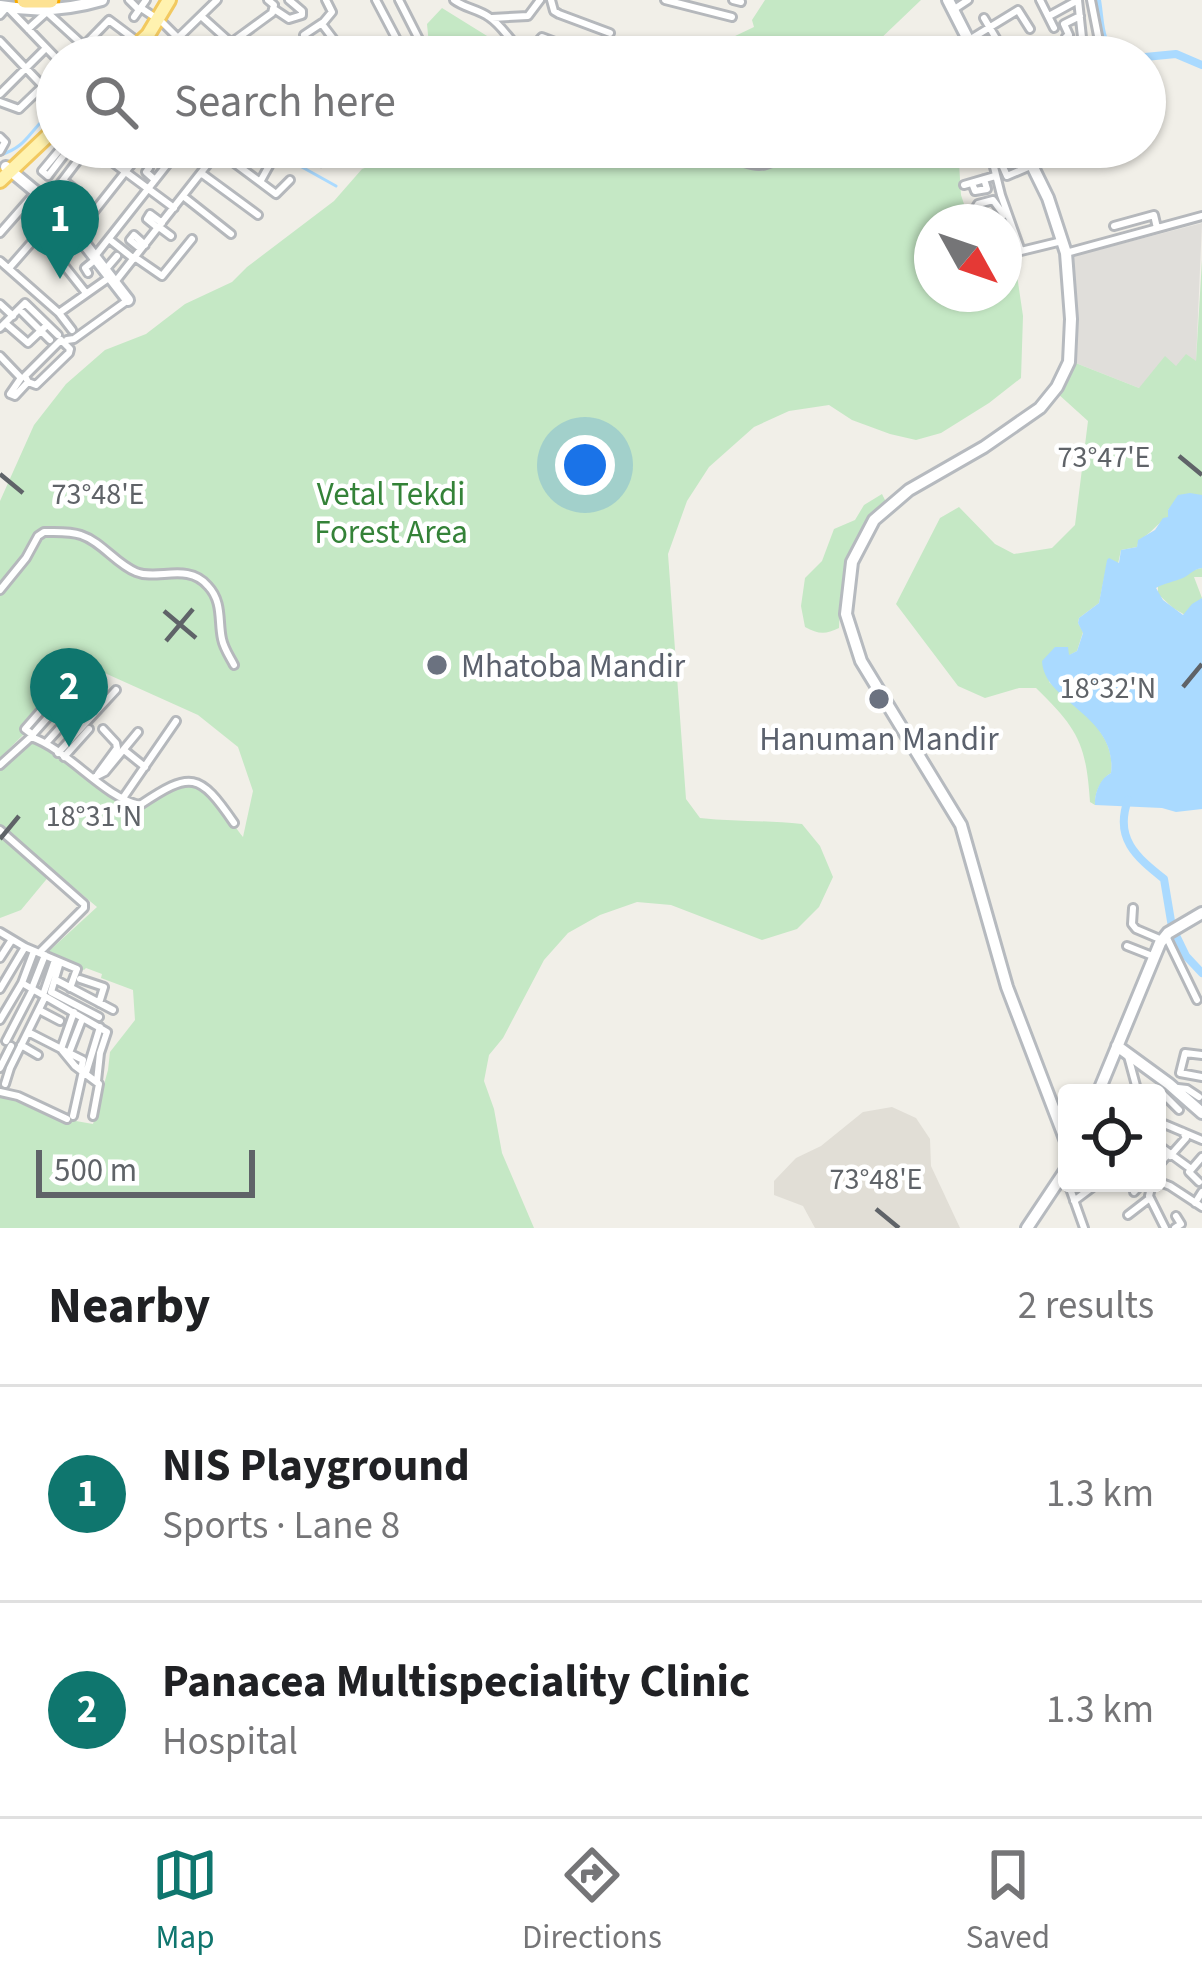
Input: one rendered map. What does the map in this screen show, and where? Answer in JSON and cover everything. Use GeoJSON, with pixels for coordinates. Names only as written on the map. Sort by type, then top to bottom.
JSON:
{"type":"FeatureCollection","features":[{"type":"Feature","properties":{"kind":"highway"},"geometry":{"type":"LineString","coordinates":[[25,0],[49,5]]}},
{"type":"Feature","properties":{"kind":"main road"},"geometry":{"type":"LineString","coordinates":[[2,9],[102,0]]}},
{"type":"Feature","properties":{"kind":"main road"},"geometry":{"type":"LineString","coordinates":[[153,36],[172,0]]}},
{"type":"Feature","properties":{"kind":"main road"},"geometry":{"type":"LineString","coordinates":[[950,5],[966,36]]}},
{"type":"Feature","properties":{"kind":"main road"},"geometry":{"type":"LineString","coordinates":[[147,36],[160,22]]}},
{"type":"Feature","properties":{"kind":"main road"},"geometry":{"type":"LineString","coordinates":[[4,173],[36,152]]}},
{"type":"Feature","properties":{"kind":"main road"},"geometry":{"type":"LineString","coordinates":[[4,173],[36,154]]}},
{"type":"Feature","properties":{"kind":"main road"},"geometry":{"type":"LineString","coordinates":[[1034,168],[1064,247],[1069,362],[1040,409],[913,490],[873,524],[857,548],[848,576],[846,606],[861,661],[961,825],[1006,987],[1058,1120]]}},
{"type":"Feature","properties":{"kind":"main road"},"geometry":{"type":"LineString","coordinates":[[4,173],[59,211],[128,300]]}},
{"type":"Feature","properties":{"kind":"main road"},"geometry":{"type":"LineString","coordinates":[[1104,1084],[1165,936],[1196,919]]}},
{"type":"Feature","properties":{"kind":"main road"},"geometry":{"type":"LineString","coordinates":[[1119,1049],[1158,1084]]}},
{"type":"Feature","properties":{"kind":"main road"},"geometry":{"type":"LineString","coordinates":[[1166,1091],[1202,1113]]}},
{"type":"Feature","properties":{"kind":"main road"},"geometry":{"type":"LineString","coordinates":[[1027,1228],[1058,1187]]}},
{"type":"Feature","properties":{"kind":"street"},"geometry":{"type":"LineString","coordinates":[[129,0],[176,36]]}},
{"type":"Feature","properties":{"kind":"street"},"geometry":{"type":"LineString","coordinates":[[180,36],[217,0]]}},
{"type":"Feature","properties":{"kind":"street"},"geometry":{"type":"LineString","coordinates":[[268,0],[288,19],[302,15],[289,0]]}},
{"type":"Feature","properties":{"kind":"street"},"geometry":{"type":"LineString","coordinates":[[304,35],[332,11],[326,0]]}},
{"type":"Feature","properties":{"kind":"street"},"geometry":{"type":"LineString","coordinates":[[376,0],[394,36]]}},
{"type":"Feature","properties":{"kind":"street"},"geometry":{"type":"LineString","coordinates":[[399,0],[417,36]]}},
{"type":"Feature","properties":{"kind":"street"},"geometry":{"type":"LineString","coordinates":[[454,0],[492,18],[510,36]]}},
{"type":"Feature","properties":{"kind":"street"},"geometry":{"type":"LineString","coordinates":[[492,18],[528,16],[539,0]]}},
{"type":"Feature","properties":{"kind":"street"},"geometry":{"type":"LineString","coordinates":[[551,0],[556,13],[610,33]]}},
{"type":"Feature","properties":{"kind":"street"},"geometry":{"type":"LineString","coordinates":[[665,0],[732,17]]}},
{"type":"Feature","properties":{"kind":"street"},"geometry":{"type":"LineString","coordinates":[[950,5],[968,0]]}},
{"type":"Feature","properties":{"kind":"street"},"geometry":{"type":"LineString","coordinates":[[1012,0],[1030,29]]}},
{"type":"Feature","properties":{"kind":"street"},"geometry":{"type":"LineString","coordinates":[[1054,3],[1078,0],[1083,36]]}},
{"type":"Feature","properties":{"kind":"street"},"geometry":{"type":"LineString","coordinates":[[1091,0],[1098,36]]}},
{"type":"Feature","properties":{"kind":"street"},"geometry":{"type":"LineString","coordinates":[[1054,3],[1049,16],[1054,28]]}},
{"type":"Feature","properties":{"kind":"street"},"geometry":{"type":"LineString","coordinates":[[1049,16],[1054,3]]}},
{"type":"Feature","properties":{"kind":"street"},"geometry":{"type":"LineString","coordinates":[[28,29],[49,5]]}},
{"type":"Feature","properties":{"kind":"street"},"geometry":{"type":"LineString","coordinates":[[49,5],[50,14],[73,36]]}},
{"type":"Feature","properties":{"kind":"street"},"geometry":{"type":"LineString","coordinates":[[2,9],[36,37]]}},
{"type":"Feature","properties":{"kind":"street"},"geometry":{"type":"LineString","coordinates":[[240,36],[274,9]]}},
{"type":"Feature","properties":{"kind":"street"},"geometry":{"type":"LineString","coordinates":[[974,36],[1018,10]]}},
{"type":"Feature","properties":{"kind":"street"},"geometry":{"type":"LineString","coordinates":[[201,16],[223,36]]}},
{"type":"Feature","properties":{"kind":"street"},"geometry":{"type":"LineString","coordinates":[[1068,36],[1064,24],[1080,16]]}},
{"type":"Feature","properties":{"kind":"street"},"geometry":{"type":"LineString","coordinates":[[984,18],[994,36]]}},
{"type":"Feature","properties":{"kind":"street"},"geometry":{"type":"LineString","coordinates":[[94,36],[109,20],[131,36]]}},
{"type":"Feature","properties":{"kind":"street"},"geometry":{"type":"LineString","coordinates":[[322,23],[332,36]]}},
{"type":"Feature","properties":{"kind":"street"},"geometry":{"type":"LineString","coordinates":[[0,41],[36,79]]}},
{"type":"Feature","properties":{"kind":"street"},"geometry":{"type":"LineString","coordinates":[[0,58],[9,50]]}},
{"type":"Feature","properties":{"kind":"street"},"geometry":{"type":"LineString","coordinates":[[36,58],[0,98],[19,109],[36,93]]}},
{"type":"Feature","properties":{"kind":"street"},"geometry":{"type":"LineString","coordinates":[[25,157],[36,167]]}},
{"type":"Feature","properties":{"kind":"street"},"geometry":{"type":"LineString","coordinates":[[0,233],[72,168]]}},
{"type":"Feature","properties":{"kind":"street"},"geometry":{"type":"LineString","coordinates":[[122,168],[174,208]]}},
{"type":"Feature","properties":{"kind":"street"},"geometry":{"type":"LineString","coordinates":[[76,233],[129,168]]}},
{"type":"Feature","properties":{"kind":"street"},"geometry":{"type":"LineString","coordinates":[[104,268],[109,239],[164,168]]}},
{"type":"Feature","properties":{"kind":"street"},"geometry":{"type":"LineString","coordinates":[[104,268],[135,258],[203,168]]}},
{"type":"Feature","properties":{"kind":"street"},"geometry":{"type":"LineString","coordinates":[[205,168],[258,215]]}},
{"type":"Feature","properties":{"kind":"street"},"geometry":{"type":"LineString","coordinates":[[241,168],[278,195],[290,180]]}},
{"type":"Feature","properties":{"kind":"street"},"geometry":{"type":"LineString","coordinates":[[260,182],[268,168]]}},
{"type":"Feature","properties":{"kind":"street"},"geometry":{"type":"LineString","coordinates":[[993,168],[1004,204]]}},
{"type":"Feature","properties":{"kind":"street"},"geometry":{"type":"LineString","coordinates":[[968,184],[995,176]]}},
{"type":"Feature","properties":{"kind":"street"},"geometry":{"type":"LineString","coordinates":[[62,180],[84,197]]}},
{"type":"Feature","properties":{"kind":"street"},"geometry":{"type":"LineString","coordinates":[[183,196],[231,234]]}},
{"type":"Feature","properties":{"kind":"street"},"geometry":{"type":"LineString","coordinates":[[151,212],[161,198]]}},
{"type":"Feature","properties":{"kind":"street"},"geometry":{"type":"LineString","coordinates":[[9,268],[59,211]]}},
{"type":"Feature","properties":{"kind":"street"},"geometry":{"type":"LineString","coordinates":[[1125,237],[1118,225],[1154,215],[1157,228]]}},
{"type":"Feature","properties":{"kind":"street"},"geometry":{"type":"LineString","coordinates":[[1022,252],[1125,237],[1202,216]]}},
{"type":"Feature","properties":{"kind":"street"},"geometry":{"type":"LineString","coordinates":[[159,226],[171,236]]}},
{"type":"Feature","properties":{"kind":"street"},"geometry":{"type":"LineString","coordinates":[[39,234],[86,293]]}},
{"type":"Feature","properties":{"kind":"street"},"geometry":{"type":"LineString","coordinates":[[109,239],[162,276],[192,238]]}},
{"type":"Feature","properties":{"kind":"street"},"geometry":{"type":"LineString","coordinates":[[59,313],[86,293],[117,256]]}},
{"type":"Feature","properties":{"kind":"street"},"geometry":{"type":"LineString","coordinates":[[0,261],[73,330]]}},
{"type":"Feature","properties":{"kind":"street"},"geometry":{"type":"LineString","coordinates":[[57,341],[74,339],[128,300]]}},
{"type":"Feature","properties":{"kind":"street"},"geometry":{"type":"LineString","coordinates":[[0,304],[44,328],[57,341],[63,360]]}},
{"type":"Feature","properties":{"kind":"street"},"geometry":{"type":"LineString","coordinates":[[18,343],[3,326],[21,314]]}},
{"type":"Feature","properties":{"kind":"street"},"geometry":{"type":"LineString","coordinates":[[1,358],[44,328]]}},
{"type":"Feature","properties":{"kind":"street"},"geometry":{"type":"LineString","coordinates":[[64,340],[70,351],[36,385],[28,382],[25,376],[57,341],[64,340]]}},
{"type":"Feature","properties":{"kind":"street"},"geometry":{"type":"LineString","coordinates":[[1,358],[21,380],[10,394],[15,396],[28,382]]}},
{"type":"Feature","properties":{"kind":"street"},"geometry":{"type":"LineString","coordinates":[[0,376],[8,369],[1,358]]}},
{"type":"Feature","properties":{"kind":"street"},"geometry":{"type":"LineString","coordinates":[[40,362],[50,372]]}},
{"type":"Feature","properties":{"kind":"street"},"geometry":{"type":"LineString","coordinates":[[0,590],[38,536],[44,532],[82,535],[137,572],[167,571],[206,583],[218,606],[224,646],[234,665]]}},
{"type":"Feature","properties":{"kind":"street"},"geometry":{"type":"LineString","coordinates":[[0,765],[88,671],[101,682],[46,743]]}},
{"type":"Feature","properties":{"kind":"street"},"geometry":{"type":"LineString","coordinates":[[61,755],[116,690]]}},
{"type":"Feature","properties":{"kind":"street"},"geometry":{"type":"LineString","coordinates":[[123,798],[176,721]]}},
{"type":"Feature","properties":{"kind":"street"},"geometry":{"type":"LineString","coordinates":[[61,755],[88,729]]}},
{"type":"Feature","properties":{"kind":"street"},"geometry":{"type":"LineString","coordinates":[[95,777],[117,748],[104,729]]}},
{"type":"Feature","properties":{"kind":"street"},"geometry":{"type":"LineString","coordinates":[[95,777],[105,772],[138,732]]}},
{"type":"Feature","properties":{"kind":"street"},"geometry":{"type":"LineString","coordinates":[[32,736],[138,805],[170,785],[192,781],[218,799],[234,823]]}},
{"type":"Feature","properties":{"kind":"street"},"geometry":{"type":"LineString","coordinates":[[124,750],[145,766]]}},
{"type":"Feature","properties":{"kind":"street"},"geometry":{"type":"LineString","coordinates":[[0,830],[85,904],[0,989]]}},
{"type":"Feature","properties":{"kind":"street"},"geometry":{"type":"LineString","coordinates":[[1133,908],[1136,929],[1165,936],[1197,1000]]}},
{"type":"Feature","properties":{"kind":"street"},"geometry":{"type":"LineString","coordinates":[[0,932],[77,969],[70,988]]}},
{"type":"Feature","properties":{"kind":"street"},"geometry":{"type":"LineString","coordinates":[[0,958],[11,940]]}},
{"type":"Feature","properties":{"kind":"street"},"geometry":{"type":"LineString","coordinates":[[1127,946],[1155,957]]}},
{"type":"Feature","properties":{"kind":"street"},"geometry":{"type":"LineString","coordinates":[[1,1018],[36,951]]}},
{"type":"Feature","properties":{"kind":"street"},"geometry":{"type":"LineString","coordinates":[[0,1067],[33,988],[36,951]]}},
{"type":"Feature","properties":{"kind":"street"},"geometry":{"type":"LineString","coordinates":[[57,961],[51,992],[107,1032],[93,1115]]}},
{"type":"Feature","properties":{"kind":"street"},"geometry":{"type":"LineString","coordinates":[[57,961],[28,1032],[9,1044],[3,1084],[18,1096],[70,1118],[99,1022]]}},
{"type":"Feature","properties":{"kind":"street"},"geometry":{"type":"LineString","coordinates":[[80,979],[104,987],[99,1003]]}},
{"type":"Feature","properties":{"kind":"street"},"geometry":{"type":"LineString","coordinates":[[56,980],[113,1010]]}},
{"type":"Feature","properties":{"kind":"street"},"geometry":{"type":"LineString","coordinates":[[22,983],[99,1022]]}},
{"type":"Feature","properties":{"kind":"street"},"geometry":{"type":"LineString","coordinates":[[39,1010],[67,1031]]}},
{"type":"Feature","properties":{"kind":"street"},"geometry":{"type":"LineString","coordinates":[[57,1026],[69,1010]]}},
{"type":"Feature","properties":{"kind":"street"},"geometry":{"type":"LineString","coordinates":[[65,1051],[69,1010]]}},
{"type":"Feature","properties":{"kind":"street"},"geometry":{"type":"LineString","coordinates":[[65,1051],[81,1022]]}},
{"type":"Feature","properties":{"kind":"street"},"geometry":{"type":"LineString","coordinates":[[28,1032],[65,1051],[98,1081]]}},
{"type":"Feature","properties":{"kind":"street"},"geometry":{"type":"LineString","coordinates":[[9,1044],[38,1055]]}},
{"type":"Feature","properties":{"kind":"street"},"geometry":{"type":"LineString","coordinates":[[1119,1049],[1135,1084]]}},
{"type":"Feature","properties":{"kind":"street"},"geometry":{"type":"LineString","coordinates":[[1202,1054],[1185,1053],[1180,1072],[1202,1077]]}},
{"type":"Feature","properties":{"kind":"street"},"geometry":{"type":"LineString","coordinates":[[1166,1125],[1202,1141]]}},
{"type":"Feature","properties":{"kind":"street"},"geometry":{"type":"LineString","coordinates":[[1166,1158],[1186,1138],[1183,1132]]}},
{"type":"Feature","properties":{"kind":"street"},"geometry":{"type":"LineString","coordinates":[[1166,1152],[1191,1169]]}},
{"type":"Feature","properties":{"kind":"street"},"geometry":{"type":"LineString","coordinates":[[1199,1183],[1189,1173],[1202,1157]]}},
{"type":"Feature","properties":{"kind":"street"},"geometry":{"type":"LineString","coordinates":[[1166,1186],[1198,1205],[1202,1192]]}},
{"type":"Feature","properties":{"kind":"street"},"geometry":{"type":"LineString","coordinates":[[1071,1192],[1084,1228]]}},
{"type":"Feature","properties":{"kind":"street"},"geometry":{"type":"LineString","coordinates":[[1074,1202],[1087,1192]]}},
{"type":"Feature","properties":{"kind":"street"},"geometry":{"type":"LineString","coordinates":[[1128,1214],[1152,1192]]}},
{"type":"Feature","properties":{"kind":"street"},"geometry":{"type":"LineString","coordinates":[[1150,1198],[1165,1228]]}},
{"type":"Feature","properties":{"kind":"street"},"geometry":{"type":"LineString","coordinates":[[1174,1228],[1181,1223],[1176,1216]]}},
{"type":"Feature","properties":{"kind":"shaded area"},"geometry":{"type":"Polygon","coordinates":[[[1202,223],[1196,362],[1176,366],[1139,388],[1073,362],[1070,262],[1074,256],[1202,223]]]}},
{"type":"Feature","properties":{"kind":"shaded area"},"geometry":{"type":"Polygon","coordinates":[[[892,1107],[916,1118],[930,1139],[931,1166],[960,1228],[815,1228],[803,1206],[774,1195],[774,1181],[796,1158],[821,1146],[863,1112],[892,1107]]]}},
{"type":"Feature","properties":{"kind":"green space"},"geometry":{"type":"Polygon","coordinates":[[[765,0],[921,0],[883,36],[735,36],[754,27],[752,20],[765,0]]]}},
{"type":"Feature","properties":{"kind":"green space"},"geometry":{"type":"Polygon","coordinates":[[[442,8],[487,36],[428,36],[427,24],[442,8]]]}},
{"type":"Feature","properties":{"kind":"green space","name":"Vetal Tekdi Forest Area"},"geometry":{"type":"Polygon","coordinates":[[[365,168],[959,168],[964,204],[914,204],[914,312],[1022,309],[1023,316],[1021,378],[941,433],[916,440],[852,420],[829,405],[789,411],[754,427],[709,467],[687,501],[668,554],[686,799],[700,818],[802,824],[820,846],[833,877],[819,907],[797,929],[762,940],[671,905],[637,902],[568,933],[544,960],[489,1055],[484,1081],[502,1153],[534,1228],[0,1228],[0,1092],[53,1117],[93,1124],[110,1052],[135,1020],[133,990],[48,952],[97,907],[0,826],[0,770],[32,740],[138,810],[170,788],[193,786],[221,808],[243,837],[253,791],[238,747],[198,715],[78,661],[21,725],[25,733],[0,758],[0,501],[34,425],[66,384],[105,350],[146,334],[185,304],[232,282],[334,201],[365,168]]]}},
{"type":"Feature","properties":{"kind":"green space"},"geometry":{"type":"Polygon","coordinates":[[[1202,260],[1202,495],[1176,501],[1168,510],[1169,517],[1139,540],[1137,547],[1121,550],[1118,564],[1107,564],[1099,603],[1079,618],[1083,632],[1077,651],[1049,682],[1093,722],[1108,746],[1111,773],[1099,787],[1095,805],[1090,802],[1077,738],[1050,702],[1036,688],[985,698],[958,686],[896,604],[940,518],[959,507],[995,544],[1014,554],[1052,548],[1075,525],[1088,421],[1057,393],[1073,362],[1139,388],[1165,356],[1176,366],[1186,354],[1196,361],[1202,260]]]}},
{"type":"Feature","properties":{"kind":"green space"},"geometry":{"type":"Polygon","coordinates":[[[882,494],[887,504],[860,535],[847,560],[839,628],[822,633],[805,627],[801,606],[805,578],[822,561],[834,529],[855,520],[864,505],[882,494]]]}},
{"type":"Feature","properties":{"kind":"green space"},"geometry":{"type":"Polygon","coordinates":[[[1202,568],[1202,577],[1194,577],[1202,598],[1185,615],[1158,594],[1158,585],[1202,568]]]}},
{"type":"Feature","properties":{"kind":"green space"},"geometry":{"type":"Polygon","coordinates":[[[0,833],[50,875],[21,910],[0,918],[0,833]]]}},
{"type":"Feature","properties":{"kind":"water"},"geometry":{"type":"Polygon","coordinates":[[[1178,495],[1202,495],[1202,568],[1156,588],[1183,615],[1202,598],[1202,809],[1176,812],[1095,805],[1098,787],[1111,773],[1110,753],[1093,723],[1055,688],[1042,661],[1055,647],[1068,647],[1069,655],[1077,651],[1083,633],[1079,618],[1099,603],[1107,560],[1119,563],[1121,550],[1137,547],[1138,540],[1168,517],[1178,495]]]}},
{"type":"Feature","properties":{"kind":"waterway"},"geometry":{"type":"LineString","coordinates":[[1097,0],[1103,36]]}},
{"type":"Feature","properties":{"kind":"waterway"},"geometry":{"type":"LineString","coordinates":[[1166,55],[1176,54],[1202,65]]}},
{"type":"Feature","properties":{"kind":"waterway"},"geometry":{"type":"LineString","coordinates":[[0,155],[18,146],[36,127]]}},
{"type":"Feature","properties":{"kind":"waterway"},"geometry":{"type":"LineString","coordinates":[[304,168],[336,186]]}},
{"type":"Feature","properties":{"kind":"waterway"},"geometry":{"type":"LineString","coordinates":[[1128,800],[1124,825],[1130,846],[1164,879],[1172,927],[1186,956],[1202,973]]}},
{"type":"Feature","properties":{"kind":"place","name":"NIS Playground"},"geometry":{"type":"Point","coordinates":[60,279]}},
{"type":"Feature","properties":{"kind":"place","name":"Mhatoba Mandir"},"geometry":{"type":"Point","coordinates":[437,665]}},
{"type":"Feature","properties":{"kind":"place","name":"Hanuman Mandir"},"geometry":{"type":"Point","coordinates":[879,699]}},
{"type":"Feature","properties":{"kind":"place","name":"Panacea Multispeciality Clinic"},"geometry":{"type":"Point","coordinates":[69,747]}}]}
